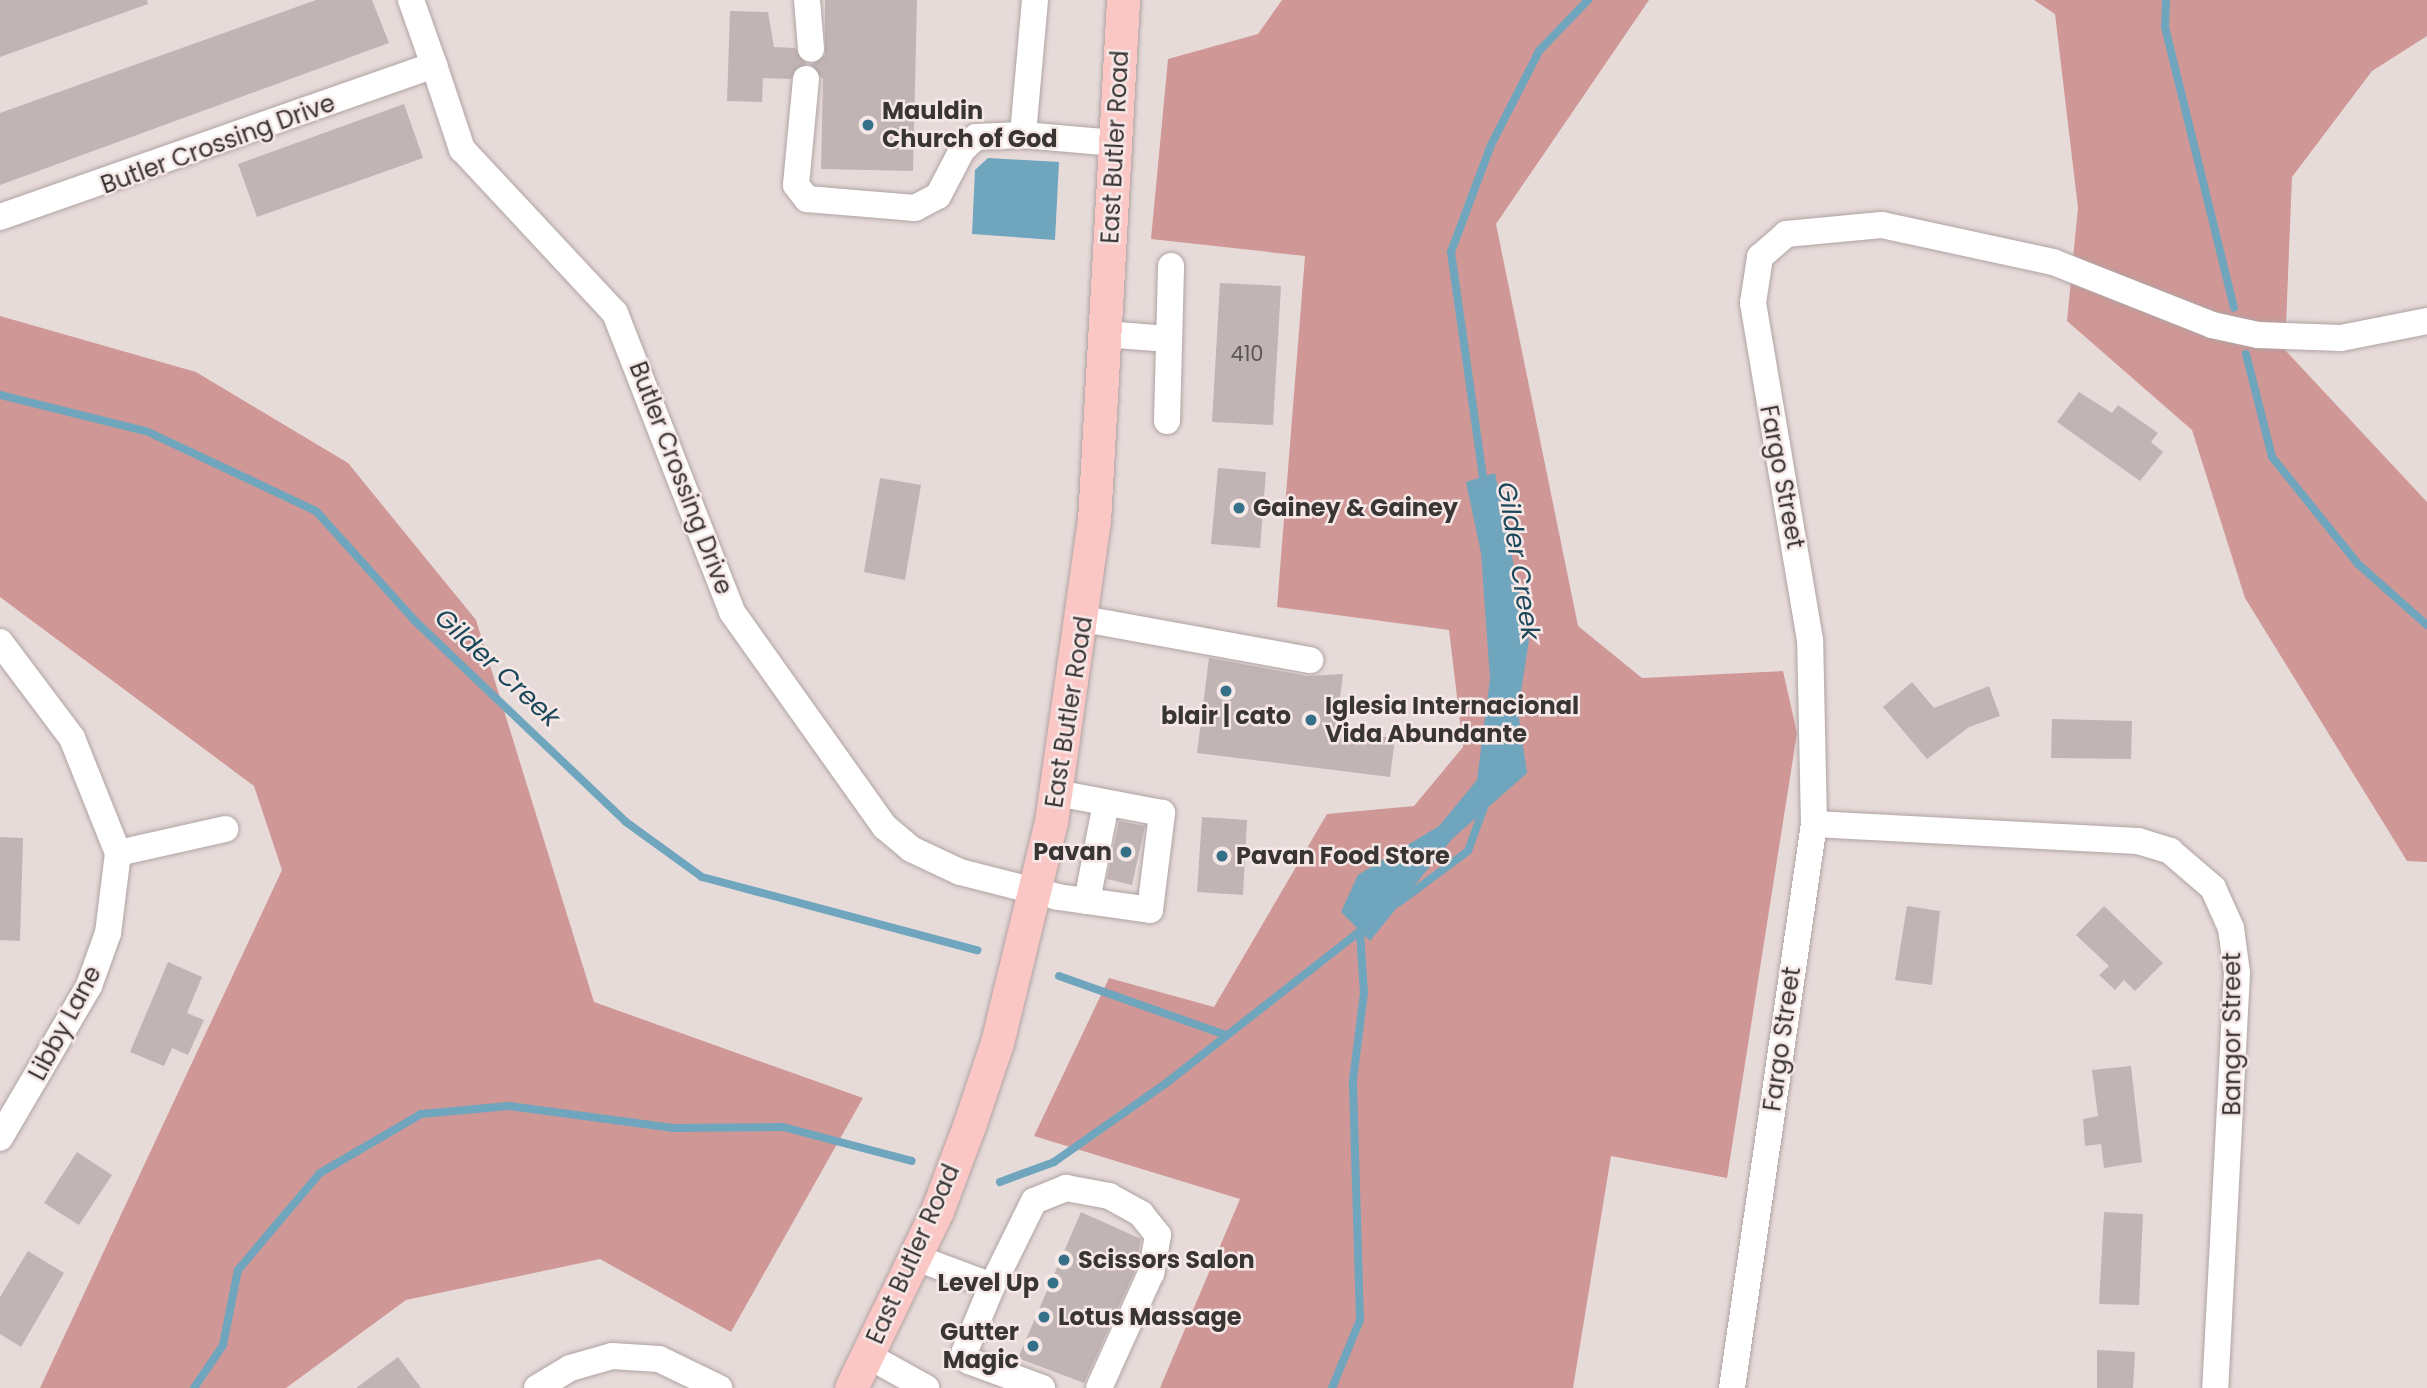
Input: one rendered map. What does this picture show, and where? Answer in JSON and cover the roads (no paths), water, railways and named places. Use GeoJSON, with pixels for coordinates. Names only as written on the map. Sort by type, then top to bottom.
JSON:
{"type":"FeatureCollection","features":[{"type":"Feature","properties":{"kind":"main road","name":"East Butler Road"},"geometry":{"type":"LineString","coordinates":[[851,1388],[914,1257],[994,1055],[1036,891],[1057,793],[1084,619],[1123,0]]}},
{"type":"Feature","properties":{"kind":"street","name":"Butler Crossing Drive"},"geometry":{"type":"LineString","coordinates":[[411,0],[462,149],[615,313],[727,601],[830,756],[911,849],[960,872],[1036,891],[1150,911],[1162,813],[1106,803]]}},
{"type":"Feature","properties":{"kind":"street"},"geometry":{"type":"LineString","coordinates":[[807,0],[811,49]]}},
{"type":"Feature","properties":{"kind":"street"},"geometry":{"type":"LineString","coordinates":[[1023,135],[1035,0]]}},
{"type":"Feature","properties":{"kind":"street","name":"Butler Crossing Drive"},"geometry":{"type":"LineString","coordinates":[[0,217],[434,65]]}},
{"type":"Feature","properties":{"kind":"street"},"geometry":{"type":"LineString","coordinates":[[806,79],[796,185],[807,199],[915,208],[938,196],[962,150],[976,137],[1023,135],[1115,144]]}},
{"type":"Feature","properties":{"kind":"street","name":"Fargo Street"},"geometry":{"type":"LineString","coordinates":[[1732,1388],[1814,824],[1810,640],[1753,303],[1755,269],[1777,238],[1816,228],[1882,225],[1971,240],[2053,262],[2162,307],[2258,335],[2341,338],[2427,321]]}},
{"type":"Feature","properties":{"kind":"street"},"geometry":{"type":"LineString","coordinates":[[1167,421],[1171,265]]}},
{"type":"Feature","properties":{"kind":"street"},"geometry":{"type":"LineString","coordinates":[[1104,334],[1170,339]]}},
{"type":"Feature","properties":{"kind":"street"},"geometry":{"type":"LineString","coordinates":[[1084,619],[1310,660]]}},
{"type":"Feature","properties":{"kind":"street","name":"Libby Lane"},"geometry":{"type":"LineString","coordinates":[[0,642],[72,738],[118,853],[108,933],[89,986],[0,1138]]}},
{"type":"Feature","properties":{"kind":"street"},"geometry":{"type":"LineString","coordinates":[[1057,793],[1106,803],[1087,901]]}},
{"type":"Feature","properties":{"kind":"street","name":"Bangor Street"},"geometry":{"type":"LineString","coordinates":[[1814,824],[2138,841],[2170,851],[2213,888],[2231,928],[2237,973],[2215,1388]]}},
{"type":"Feature","properties":{"kind":"street"},"geometry":{"type":"LineString","coordinates":[[118,853],[225,829]]}},
{"type":"Feature","properties":{"kind":"street"},"geometry":{"type":"LineString","coordinates":[[1042,1388],[969,1361],[965,1351],[992,1286],[1034,1201],[1066,1188],[1109,1196],[1141,1214],[1158,1236],[1151,1273],[1099,1388]]}},
{"type":"Feature","properties":{"kind":"street"},"geometry":{"type":"LineString","coordinates":[[914,1257],[992,1286]]}},
{"type":"Feature","properties":{"kind":"street"},"geometry":{"type":"LineString","coordinates":[[867,1354],[926,1388]]}},
{"type":"Feature","properties":{"kind":"street"},"geometry":{"type":"LineString","coordinates":[[537,1388],[570,1368],[612,1356],[659,1359],[719,1388]]}},
{"type":"Feature","properties":{"kind":"water"},"geometry":{"type":"Polygon","coordinates":[[[988,158],[1059,162],[1055,240],[972,234],[975,170],[988,158]]]}},
{"type":"Feature","properties":{"kind":"water","name":"Gilder Creek"},"geometry":{"type":"Polygon","coordinates":[[[1495,473],[1529,640],[1518,712],[1527,773],[1452,839],[1370,941],[1341,912],[1358,875],[1439,826],[1477,780],[1490,679],[1481,553],[1466,482],[1495,473]]]}},
{"type":"Feature","properties":{"kind":"waterway","name":"Gilder Creek"},"geometry":{"type":"LineString","coordinates":[[1484,484],[1451,252],[1491,145],[1539,51],[1588,0]]}},
{"type":"Feature","properties":{"kind":"waterway"},"geometry":{"type":"LineString","coordinates":[[2166,0],[2165,27],[2234,308]]}},
{"type":"Feature","properties":{"kind":"waterway"},"geometry":{"type":"LineString","coordinates":[[2246,354],[2272,457],[2358,564],[2427,625]]}},
{"type":"Feature","properties":{"kind":"waterway","name":"Gilder Creek"},"geometry":{"type":"LineString","coordinates":[[0,395],[146,431],[316,511],[414,620],[626,822],[702,877],[977,950]]}},
{"type":"Feature","properties":{"kind":"waterway","name":"Gilder Creek"},"geometry":{"type":"LineString","coordinates":[[1398,903],[1468,851],[1484,807]]}},
{"type":"Feature","properties":{"kind":"waterway"},"geometry":{"type":"LineString","coordinates":[[1000,1182],[1054,1162],[1165,1084],[1368,925]]}},
{"type":"Feature","properties":{"kind":"waterway"},"geometry":{"type":"LineString","coordinates":[[1332,1388],[1360,1320],[1353,1080],[1364,993],[1360,931]]}},
{"type":"Feature","properties":{"kind":"waterway","name":"Gilder Creek"},"geometry":{"type":"LineString","coordinates":[[1059,976],[1226,1035]]}},
{"type":"Feature","properties":{"kind":"waterway"},"geometry":{"type":"LineString","coordinates":[[194,1388],[223,1345],[238,1270],[320,1173],[421,1114],[509,1106],[674,1128],[783,1127],[912,1161]]}},
{"type":"Feature","properties":{"kind":"place","name":"Mauldin Church of God"},"geometry":{"type":"Point","coordinates":[868,125]}},
{"type":"Feature","properties":{"kind":"place","name":"Gainey & Gainey"},"geometry":{"type":"Point","coordinates":[1239,508]}},
{"type":"Feature","properties":{"kind":"place","name":"blair | cato"},"geometry":{"type":"Point","coordinates":[1226,691]}},
{"type":"Feature","properties":{"kind":"place","name":"Iglesia Internacional Vida Abundante"},"geometry":{"type":"Point","coordinates":[1311,720]}},
{"type":"Feature","properties":{"kind":"place","name":"Pavan"},"geometry":{"type":"Point","coordinates":[1126,852]}},
{"type":"Feature","properties":{"kind":"place","name":"Pavan Food Store"},"geometry":{"type":"Point","coordinates":[1222,856]}},
{"type":"Feature","properties":{"kind":"place","name":"Scissors Salon"},"geometry":{"type":"Point","coordinates":[1064,1260]}},
{"type":"Feature","properties":{"kind":"place","name":"Level Up"},"geometry":{"type":"Point","coordinates":[1053,1283]}},
{"type":"Feature","properties":{"kind":"place","name":"Lotus Massage"},"geometry":{"type":"Point","coordinates":[1044,1317]}},
{"type":"Feature","properties":{"kind":"place","name":"Gutter Magic"},"geometry":{"type":"Point","coordinates":[1033,1346]}}]}
